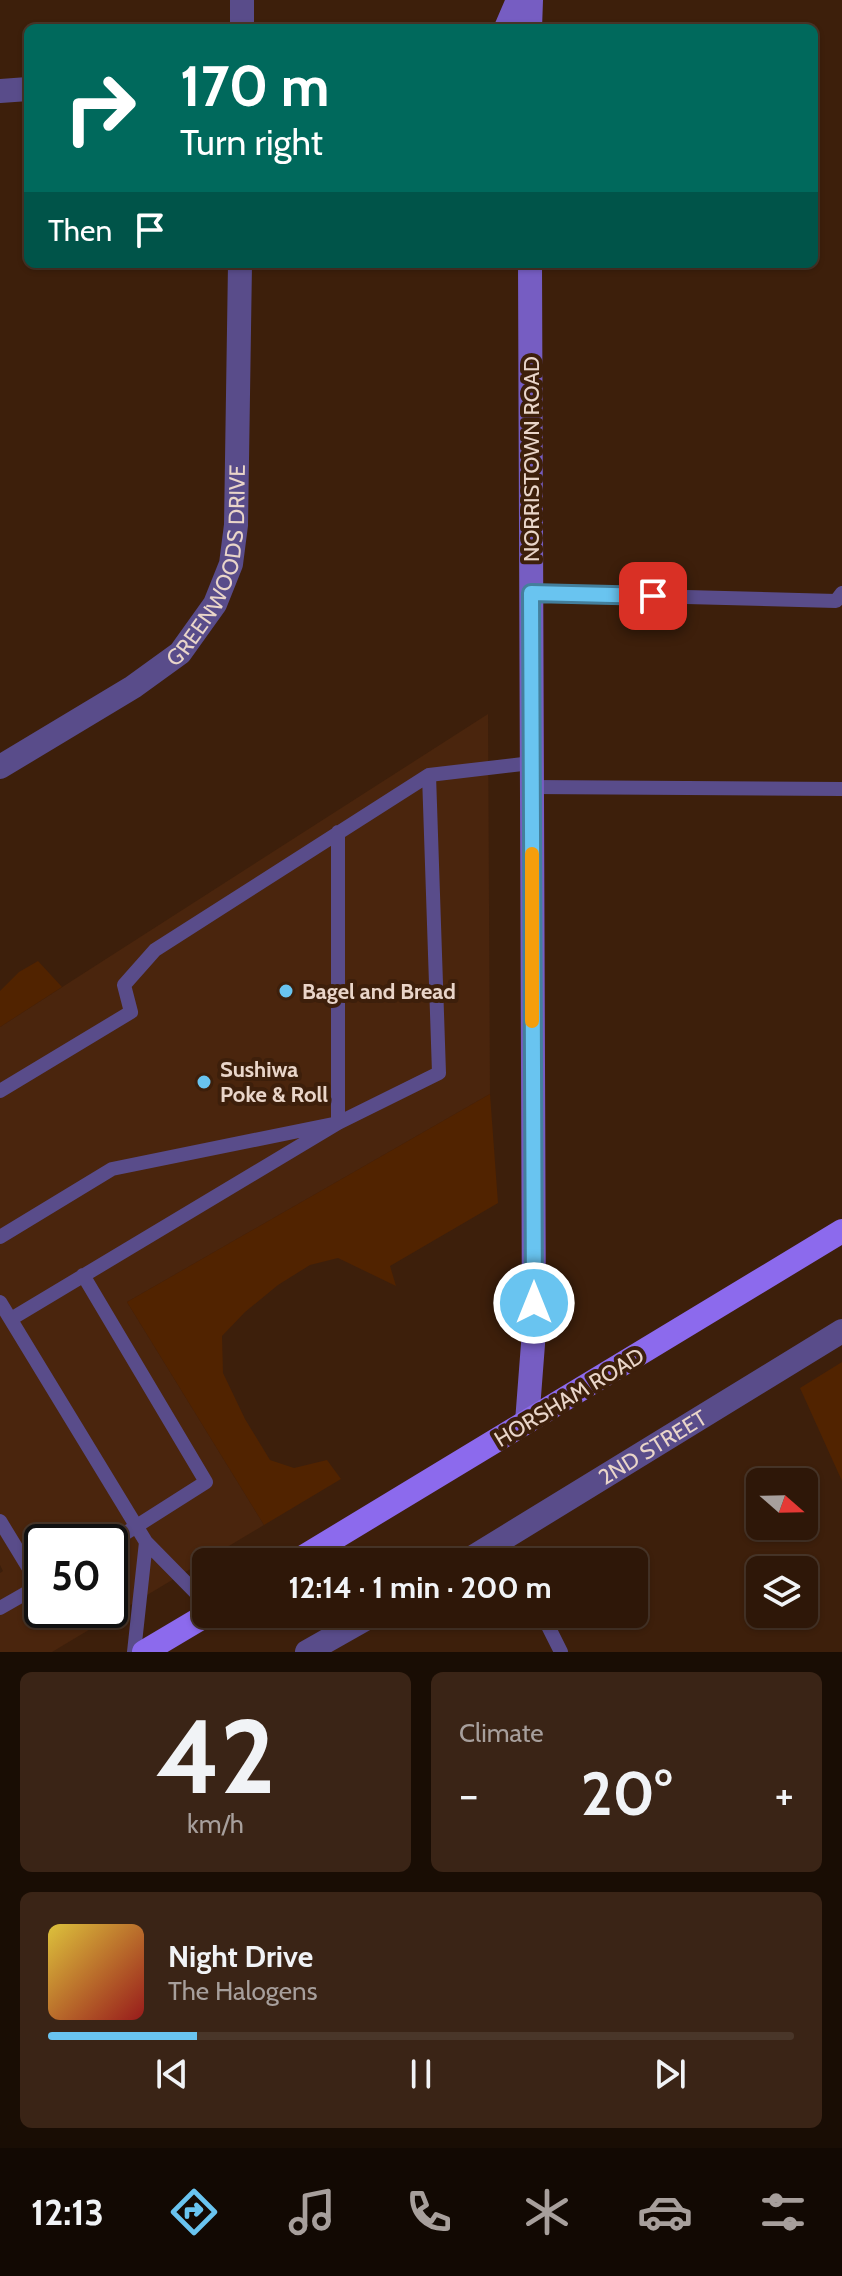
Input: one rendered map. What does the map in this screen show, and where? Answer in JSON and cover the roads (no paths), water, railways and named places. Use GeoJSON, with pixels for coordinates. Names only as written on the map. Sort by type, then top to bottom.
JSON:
{"type":"FeatureCollection","features":[{"type":"Feature","properties":{"kind":"main road"},"geometry":{"type":"LineString","coordinates":[[508,24],[518,0]]}},
{"type":"Feature","properties":{"kind":"main road"},"geometry":{"type":"LineString","coordinates":[[530,24],[531,0]]}},
{"type":"Feature","properties":{"kind":"main road","name":"NORRISTOWN ROAD"},"geometry":{"type":"LineString","coordinates":[[527,1422],[534,1331],[530,268]]}},
{"type":"Feature","properties":{"kind":"main road","name":"HORSHAM ROAD"},"geometry":{"type":"LineString","coordinates":[[318,1548],[842,1231]]}},
{"type":"Feature","properties":{"kind":"main road"},"geometry":{"type":"LineString","coordinates":[[144,1652],[192,1624]]}},
{"type":"Feature","properties":{"kind":"street"},"geometry":{"type":"LineString","coordinates":[[242,0],[242,24]]}},
{"type":"Feature","properties":{"kind":"street"},"geometry":{"type":"LineString","coordinates":[[0,91],[24,89]]}},
{"type":"Feature","properties":{"kind":"street","name":"GREENWOODS DRIVE"},"geometry":{"type":"LineString","coordinates":[[0,767],[133,687],[180,653],[215,604],[231,564],[236,525],[240,268]]}},
{"type":"Feature","properties":{"kind":"street","name":"2ND STREET"},"geometry":{"type":"LineString","coordinates":[[489,1548],[842,1331]]}},
{"type":"Feature","properties":{"kind":"street"},"geometry":{"type":"LineString","coordinates":[[307,1652],[349,1628]]}},
{"type":"Feature","properties":{"kind":"lane"},"geometry":{"type":"LineString","coordinates":[[531,593],[836,601],[842,593]]}},
{"type":"Feature","properties":{"kind":"lane"},"geometry":{"type":"LineString","coordinates":[[11,1319],[338,1123],[439,1073],[429,775]]}},
{"type":"Feature","properties":{"kind":"lane"},"geometry":{"type":"LineString","coordinates":[[0,1091],[131,1012],[124,985],[155,950],[429,775],[531,775],[842,789]]}},
{"type":"Feature","properties":{"kind":"lane"},"geometry":{"type":"LineString","coordinates":[[338,832],[338,1123]]}},
{"type":"Feature","properties":{"kind":"lane"},"geometry":{"type":"LineString","coordinates":[[0,1237],[112,1169],[338,1123]]}},
{"type":"Feature","properties":{"kind":"lane"},"geometry":{"type":"LineString","coordinates":[[83,1275],[206,1482],[128,1532]]}},
{"type":"Feature","properties":{"kind":"lane"},"geometry":{"type":"LineString","coordinates":[[0,1302],[146,1542],[192,1589]]}},
{"type":"Feature","properties":{"kind":"lane"},"geometry":{"type":"LineString","coordinates":[[0,1521],[24,1558]]}},
{"type":"Feature","properties":{"kind":"lane"},"geometry":{"type":"LineString","coordinates":[[503,1540],[507,1548]]}},
{"type":"Feature","properties":{"kind":"lane"},"geometry":{"type":"LineString","coordinates":[[134,1652],[146,1542]]}},
{"type":"Feature","properties":{"kind":"lane"},"geometry":{"type":"LineString","coordinates":[[0,1608],[24,1595]]}},
{"type":"Feature","properties":{"kind":"lane"},"geometry":{"type":"LineString","coordinates":[[549,1628],[561,1652]]}},
{"type":"Feature","properties":{"kind":"place","name":"Bagel and Bread"},"geometry":{"type":"Point","coordinates":[286,991]}},
{"type":"Feature","properties":{"kind":"place","name":"Sushiwa Poke & Roll"},"geometry":{"type":"Point","coordinates":[204,1082]}}]}
